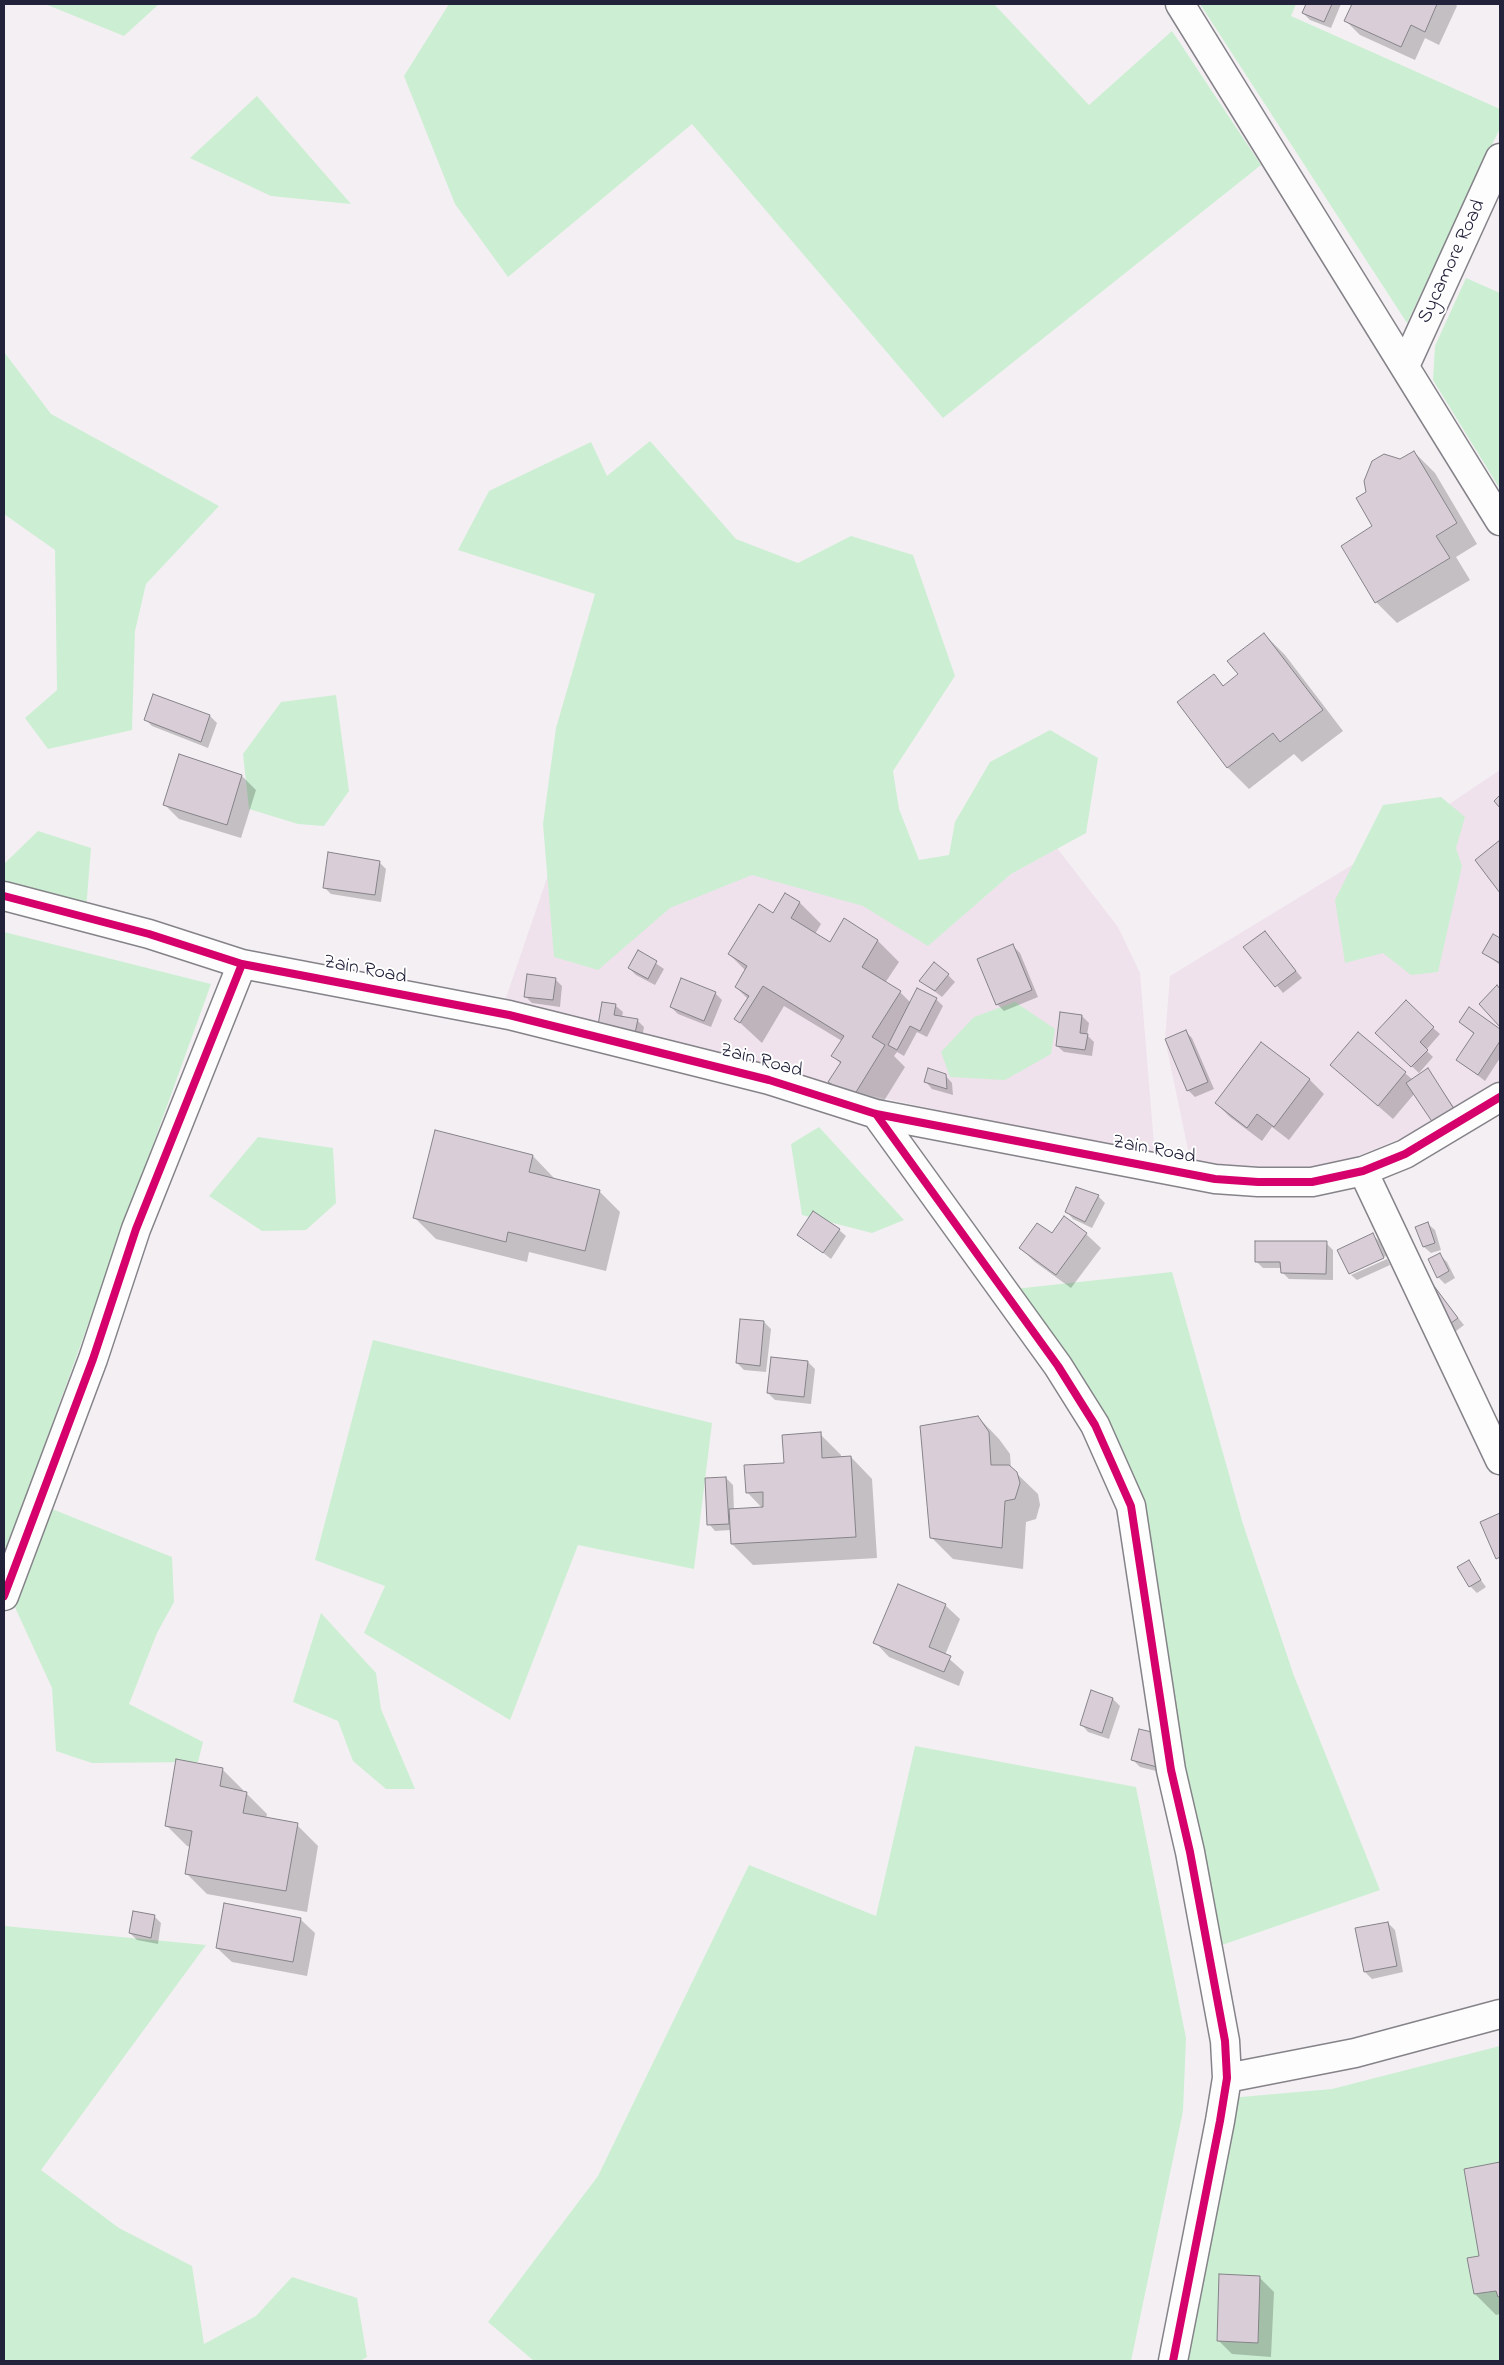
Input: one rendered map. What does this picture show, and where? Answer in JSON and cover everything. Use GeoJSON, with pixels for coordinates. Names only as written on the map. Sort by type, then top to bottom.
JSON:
{"type":"FeatureCollection","features":[{"type":"Feature","properties":{"kind":"street"},"geometry":{"type":"LineString","coordinates":[[1180,4],[1500,521]]}},
{"type":"Feature","properties":{"kind":"street","name":"Sycamore Road"},"geometry":{"type":"LineString","coordinates":[[1405,366],[1500,158]]}},
{"type":"Feature","properties":{"kind":"street","name":"Zain Road"},"geometry":{"type":"LineString","coordinates":[[4,896],[149,934],[242,964],[509,1015],[769,1080],[876,1114],[1215,1179],[1258,1182],[1312,1182],[1363,1171],[1405,1154],[1500,1097]]}},
{"type":"Feature","properties":{"kind":"street"},"geometry":{"type":"LineString","coordinates":[[4,1596],[93,1359],[136,1229],[242,964]]}},
{"type":"Feature","properties":{"kind":"street"},"geometry":{"type":"LineString","coordinates":[[876,1114],[1058,1366],[1095,1425],[1131,1506],[1170,1770],[1190,1852],[1225,2041],[1227,2078],[1173,2361]]}},
{"type":"Feature","properties":{"kind":"street"},"geometry":{"type":"LineString","coordinates":[[1363,1171],[1500,1460]]}},
{"type":"Feature","properties":{"kind":"street"},"geometry":{"type":"LineString","coordinates":[[1227,2078],[1354,2053],[1500,2014]]}},
{"type":"Feature","properties":{"kind":"shaded area"},"geometry":{"type":"Polygon","coordinates":[[[1500,770],[1500,1086],[1470,1110],[1314,1174],[1192,1169],[1165,1039],[1170,976],[1421,823],[1500,770]]]}},
{"type":"Feature","properties":{"kind":"shaded area"},"geometry":{"type":"Polygon","coordinates":[[[793,832],[928,945],[1011,874],[1057,848],[1118,927],[1140,973],[1155,1157],[500,1015],[548,875],[793,832]]]}},
{"type":"Feature","properties":{"kind":"green space"},"geometry":{"type":"Polygon","coordinates":[[[45,4],[159,4],[124,36],[45,4]]]}},
{"type":"Feature","properties":{"kind":"green space"},"geometry":{"type":"Polygon","coordinates":[[[449,4],[994,4],[1089,105],[1172,31],[1261,165],[943,418],[692,124],[508,277],[455,204],[404,76],[449,4]]]}},
{"type":"Feature","properties":{"kind":"green space"},"geometry":{"type":"Polygon","coordinates":[[[1200,4],[1296,4],[1291,16],[1500,109],[1500,128],[1407,323],[1200,4]]]}},
{"type":"Feature","properties":{"kind":"green space"},"geometry":{"type":"Polygon","coordinates":[[[257,96],[351,204],[271,196],[190,158],[257,96]]]}},
{"type":"Feature","properties":{"kind":"green space"},"geometry":{"type":"Polygon","coordinates":[[[1466,278],[1500,293],[1500,489],[1433,380],[1435,346],[1466,278]]]}},
{"type":"Feature","properties":{"kind":"green space"},"geometry":{"type":"Polygon","coordinates":[[[4,352],[51,414],[219,506],[146,584],[135,631],[132,730],[48,749],[25,718],[57,690],[55,550],[4,514],[4,352]]]}},
{"type":"Feature","properties":{"kind":"green space"},"geometry":{"type":"Polygon","coordinates":[[[650,441],[736,539],[798,563],[851,536],[913,555],[955,676],[893,771],[899,809],[919,860],[949,855],[955,822],[990,762],[1050,730],[1098,758],[1086,833],[1011,874],[928,946],[863,906],[752,875],[670,908],[598,970],[554,957],[543,824],[556,728],[595,594],[458,550],[489,491],[591,442],[607,476],[650,441]]]}},
{"type":"Feature","properties":{"kind":"green space"},"geometry":{"type":"Polygon","coordinates":[[[336,695],[349,791],[324,826],[298,824],[249,809],[243,754],[281,702],[336,695]]]}},
{"type":"Feature","properties":{"kind":"green space"},"geometry":{"type":"Polygon","coordinates":[[[1441,797],[1465,817],[1456,848],[1462,866],[1438,972],[1411,975],[1383,953],[1345,963],[1335,900],[1383,805],[1441,797]]]}},
{"type":"Feature","properties":{"kind":"green space"},"geometry":{"type":"Polygon","coordinates":[[[38,831],[91,848],[85,922],[4,906],[4,864],[38,831]]]}},
{"type":"Feature","properties":{"kind":"green space"},"geometry":{"type":"Polygon","coordinates":[[[4,932],[211,984],[4,1557],[4,932]]]}},
{"type":"Feature","properties":{"kind":"green space"},"geometry":{"type":"Polygon","coordinates":[[[1015,1002],[1055,1029],[1051,1054],[1005,1080],[950,1077],[941,1052],[974,1017],[1015,1002]]]}},
{"type":"Feature","properties":{"kind":"green space"},"geometry":{"type":"Polygon","coordinates":[[[819,1127],[904,1220],[872,1233],[802,1215],[791,1144],[819,1127]]]}},
{"type":"Feature","properties":{"kind":"green space"},"geometry":{"type":"Polygon","coordinates":[[[258,1137],[333,1148],[336,1203],[306,1230],[262,1231],[209,1196],[258,1137]]]}},
{"type":"Feature","properties":{"kind":"green space"},"geometry":{"type":"Polygon","coordinates":[[[1172,1272],[1243,1524],[1294,1676],[1380,1890],[1202,1952],[1134,1503],[1005,1290],[1172,1272]]]}},
{"type":"Feature","properties":{"kind":"green space"},"geometry":{"type":"Polygon","coordinates":[[[373,1340],[712,1423],[694,1569],[578,1545],[510,1720],[364,1633],[385,1586],[315,1560],[373,1340]]]}},
{"type":"Feature","properties":{"kind":"green space"},"geometry":{"type":"Polygon","coordinates":[[[52,1509],[172,1557],[174,1602],[157,1633],[129,1704],[203,1742],[198,1762],[92,1763],[56,1751],[52,1688],[8,1592],[52,1509]]]}},
{"type":"Feature","properties":{"kind":"green space"},"geometry":{"type":"Polygon","coordinates":[[[321,1613],[376,1673],[381,1709],[415,1789],[386,1789],[353,1761],[338,1721],[293,1702],[321,1613]]]}},
{"type":"Feature","properties":{"kind":"green space"},"geometry":{"type":"Polygon","coordinates":[[[915,1746],[1136,1787],[1186,2038],[1183,2111],[1131,2361],[534,2361],[488,2322],[598,2176],[749,1865],[876,1916],[915,1746]]]}},
{"type":"Feature","properties":{"kind":"green space"},"geometry":{"type":"Polygon","coordinates":[[[4,1926],[206,1945],[41,2170],[119,2228],[192,2266],[204,2344],[256,2316],[292,2277],[357,2298],[367,2357],[360,2361],[4,2361],[4,1926]]]}},
{"type":"Feature","properties":{"kind":"green space"},"geometry":{"type":"Polygon","coordinates":[[[1500,2046],[1500,2361],[1168,2361],[1218,2099],[1332,2089],[1500,2046]]]}},
{"type":"Feature","properties":{"kind":"building"},"geometry":{"type":"Polygon","coordinates":[[[1306,4],[1332,4],[1324,22],[1302,13],[1306,4]]]}},
{"type":"Feature","properties":{"kind":"building"},"geometry":{"type":"Polygon","coordinates":[[[1352,4],[1437,4],[1425,32],[1411,25],[1401,47],[1344,21],[1352,4]]]}},
{"type":"Feature","properties":{"kind":"building"},"geometry":{"type":"Polygon","coordinates":[[[1414,451],[1457,523],[1436,536],[1450,558],[1375,603],[1341,546],[1372,526],[1356,498],[1366,492],[1364,481],[1372,461],[1384,454],[1400,459],[1414,451]]]}},
{"type":"Feature","properties":{"kind":"building"},"geometry":{"type":"Polygon","coordinates":[[[1264,633],[1323,710],[1280,742],[1273,733],[1227,768],[1177,702],[1214,674],[1223,686],[1238,674],[1227,661],[1264,633]]]}},
{"type":"Feature","properties":{"kind":"building"},"geometry":{"type":"Polygon","coordinates":[[[153,694],[210,715],[201,742],[144,720],[153,694]]]}},
{"type":"Feature","properties":{"kind":"building"},"geometry":{"type":"Polygon","coordinates":[[[179,754],[242,775],[227,825],[163,805],[179,754]]]}},
{"type":"Feature","properties":{"kind":"building"},"geometry":{"type":"Polygon","coordinates":[[[1500,795],[1500,808],[1494,801],[1500,795]]]}},
{"type":"Feature","properties":{"kind":"building"},"geometry":{"type":"Polygon","coordinates":[[[1500,840],[1500,893],[1475,860],[1500,840]]]}},
{"type":"Feature","properties":{"kind":"building"},"geometry":{"type":"Polygon","coordinates":[[[328,852],[380,861],[375,895],[323,888],[328,852]]]}},
{"type":"Feature","properties":{"kind":"building"},"geometry":{"type":"Polygon","coordinates":[[[785,893],[800,902],[791,918],[830,942],[844,918],[878,940],[862,967],[901,991],[872,1037],[885,1045],[853,1097],[828,1082],[841,1062],[831,1056],[844,1036],[763,986],[740,1023],[734,1019],[749,996],[735,987],[747,966],[728,954],[759,904],[773,913],[785,893]]]}},
{"type":"Feature","properties":{"kind":"building"},"geometry":{"type":"Polygon","coordinates":[[[1265,931],[1296,971],[1275,987],[1243,947],[1265,931]]]}},
{"type":"Feature","properties":{"kind":"building"},"geometry":{"type":"Polygon","coordinates":[[[1493,934],[1500,938],[1500,963],[1482,953],[1493,934]]]}},
{"type":"Feature","properties":{"kind":"building"},"geometry":{"type":"Polygon","coordinates":[[[1013,944],[1032,990],[996,1005],[977,959],[1013,944]]]}},
{"type":"Feature","properties":{"kind":"building"},"geometry":{"type":"Polygon","coordinates":[[[638,950],[657,961],[648,979],[628,968],[638,950]]]}},
{"type":"Feature","properties":{"kind":"building"},"geometry":{"type":"Polygon","coordinates":[[[934,962],[949,974],[935,991],[919,981],[934,962]]]}},
{"type":"Feature","properties":{"kind":"building"},"geometry":{"type":"Polygon","coordinates":[[[527,974],[556,978],[553,1000],[524,997],[527,974]]]}},
{"type":"Feature","properties":{"kind":"building"},"geometry":{"type":"Polygon","coordinates":[[[681,978],[716,992],[704,1021],[670,1007],[681,978]]]}},
{"type":"Feature","properties":{"kind":"building"},"geometry":{"type":"Polygon","coordinates":[[[1497,985],[1500,989],[1500,1027],[1479,1004],[1497,985]]]}},
{"type":"Feature","properties":{"kind":"building"},"geometry":{"type":"Polygon","coordinates":[[[917,988],[937,998],[920,1031],[910,1026],[897,1050],[888,1045],[917,988]]]}},
{"type":"Feature","properties":{"kind":"building"},"geometry":{"type":"Polygon","coordinates":[[[1406,1000],[1434,1027],[1420,1042],[1428,1050],[1411,1067],[1375,1033],[1406,1000]]]}},
{"type":"Feature","properties":{"kind":"building"},"geometry":{"type":"Polygon","coordinates":[[[602,1002],[616,1004],[614,1015],[638,1019],[634,1038],[597,1031],[602,1002]]]}},
{"type":"Feature","properties":{"kind":"building"},"geometry":{"type":"Polygon","coordinates":[[[1469,1007],[1500,1029],[1500,1041],[1478,1075],[1456,1060],[1474,1033],[1459,1022],[1469,1007]]]}},
{"type":"Feature","properties":{"kind":"building"},"geometry":{"type":"Polygon","coordinates":[[[1060,1012],[1082,1015],[1080,1033],[1088,1034],[1085,1050],[1056,1046],[1060,1012]]]}},
{"type":"Feature","properties":{"kind":"building"},"geometry":{"type":"Polygon","coordinates":[[[1186,1030],[1208,1082],[1187,1091],[1165,1039],[1186,1030]]]}},
{"type":"Feature","properties":{"kind":"building"},"geometry":{"type":"Polygon","coordinates":[[[1358,1032],[1406,1072],[1378,1106],[1330,1065],[1358,1032]]]}},
{"type":"Feature","properties":{"kind":"building"},"geometry":{"type":"Polygon","coordinates":[[[1261,1042],[1310,1079],[1274,1127],[1257,1114],[1247,1128],[1215,1103],[1261,1042]]]}},
{"type":"Feature","properties":{"kind":"building"},"geometry":{"type":"Polygon","coordinates":[[[928,1068],[946,1074],[947,1089],[924,1082],[928,1068]]]}},
{"type":"Feature","properties":{"kind":"building"},"geometry":{"type":"Polygon","coordinates":[[[1428,1068],[1454,1109],[1433,1123],[1406,1083],[1428,1068]]]}},
{"type":"Feature","properties":{"kind":"building"},"geometry":{"type":"Polygon","coordinates":[[[435,1130],[533,1155],[529,1172],[600,1190],[585,1251],[508,1232],[506,1242],[413,1218],[435,1130]]]}},
{"type":"Feature","properties":{"kind":"building"},"geometry":{"type":"Polygon","coordinates":[[[1076,1187],[1099,1195],[1085,1222],[1065,1212],[1076,1187]]]}},
{"type":"Feature","properties":{"kind":"building"},"geometry":{"type":"Polygon","coordinates":[[[813,1211],[840,1229],[823,1253],[797,1235],[813,1211]]]}},
{"type":"Feature","properties":{"kind":"building"},"geometry":{"type":"Polygon","coordinates":[[[1064,1216],[1087,1233],[1056,1275],[1019,1248],[1037,1223],[1052,1233],[1064,1216]]]}},
{"type":"Feature","properties":{"kind":"building"},"geometry":{"type":"Polygon","coordinates":[[[1428,1222],[1435,1243],[1423,1247],[1415,1227],[1428,1222]]]}},
{"type":"Feature","properties":{"kind":"building"},"geometry":{"type":"Polygon","coordinates":[[[1373,1233],[1384,1258],[1349,1274],[1337,1250],[1373,1233]]]}},
{"type":"Feature","properties":{"kind":"building"},"geometry":{"type":"Polygon","coordinates":[[[1255,1241],[1327,1241],[1326,1274],[1281,1273],[1280,1262],[1255,1262],[1255,1241]]]}},
{"type":"Feature","properties":{"kind":"building"},"geometry":{"type":"Polygon","coordinates":[[[1440,1253],[1449,1271],[1437,1278],[1428,1259],[1440,1253]]]}},
{"type":"Feature","properties":{"kind":"building"},"geometry":{"type":"Polygon","coordinates":[[[1428,1278],[1458,1318],[1439,1332],[1428,1278]]]}},
{"type":"Feature","properties":{"kind":"building"},"geometry":{"type":"Polygon","coordinates":[[[740,1319],[764,1321],[760,1366],[736,1363],[740,1319]]]}},
{"type":"Feature","properties":{"kind":"building"},"geometry":{"type":"Polygon","coordinates":[[[771,1357],[808,1361],[804,1397],[767,1393],[771,1357]]]}},
{"type":"Feature","properties":{"kind":"building"},"geometry":{"type":"Polygon","coordinates":[[[978,1416],[989,1432],[991,1465],[1009,1465],[1017,1472],[1020,1483],[1015,1499],[1005,1501],[1002,1548],[930,1538],[920,1426],[978,1416]]]}},
{"type":"Feature","properties":{"kind":"building"},"geometry":{"type":"Polygon","coordinates":[[[821,1432],[822,1458],[851,1456],[856,1537],[731,1544],[729,1509],[763,1507],[763,1492],[746,1493],[744,1465],[784,1463],[782,1435],[821,1432]]]}},
{"type":"Feature","properties":{"kind":"building"},"geometry":{"type":"Polygon","coordinates":[[[726,1477],[729,1524],[707,1525],[705,1478],[726,1477]]]}},
{"type":"Feature","properties":{"kind":"building"},"geometry":{"type":"Polygon","coordinates":[[[1500,1513],[1500,1557],[1496,1559],[1480,1522],[1500,1513]]]}},
{"type":"Feature","properties":{"kind":"building"},"geometry":{"type":"Polygon","coordinates":[[[1469,1560],[1481,1580],[1469,1587],[1457,1567],[1469,1560]]]}},
{"type":"Feature","properties":{"kind":"building"},"geometry":{"type":"Polygon","coordinates":[[[898,1584],[946,1604],[929,1647],[951,1656],[944,1672],[873,1643],[898,1584]]]}},
{"type":"Feature","properties":{"kind":"building"},"geometry":{"type":"Polygon","coordinates":[[[1091,1690],[1113,1698],[1102,1733],[1080,1725],[1091,1690]]]}},
{"type":"Feature","properties":{"kind":"building"},"geometry":{"type":"Polygon","coordinates":[[[1139,1729],[1165,1735],[1157,1767],[1131,1760],[1139,1729]]]}},
{"type":"Feature","properties":{"kind":"building"},"geometry":{"type":"Polygon","coordinates":[[[176,1759],[223,1768],[220,1786],[247,1792],[243,1813],[298,1823],[286,1891],[185,1874],[192,1831],[165,1826],[176,1759]]]}},
{"type":"Feature","properties":{"kind":"building"},"geometry":{"type":"Polygon","coordinates":[[[224,1903],[301,1918],[293,1962],[216,1948],[224,1903]]]}},
{"type":"Feature","properties":{"kind":"building"},"geometry":{"type":"Polygon","coordinates":[[[133,1911],[155,1915],[151,1938],[129,1933],[133,1911]]]}},
{"type":"Feature","properties":{"kind":"building"},"geometry":{"type":"Polygon","coordinates":[[[1388,1922],[1397,1966],[1364,1972],[1355,1928],[1388,1922]]]}},
{"type":"Feature","properties":{"kind":"building"},"geometry":{"type":"Polygon","coordinates":[[[1500,2162],[1500,2296],[1498,2297],[1496,2291],[1474,2294],[1467,2258],[1479,2256],[1464,2169],[1500,2162]]]}},
{"type":"Feature","properties":{"kind":"building"},"geometry":{"type":"Polygon","coordinates":[[[1219,2274],[1260,2276],[1258,2343],[1217,2341],[1219,2274]]]}},
{"type":"Feature","properties":{"kind":"cycle path"},"geometry":{"type":"LineString","coordinates":[[4,896],[149,934],[242,964],[509,1015],[769,1080],[876,1114],[1215,1179],[1258,1182],[1312,1182],[1363,1171],[1405,1154],[1500,1097]]}},
{"type":"Feature","properties":{"kind":"cycle path"},"geometry":{"type":"LineString","coordinates":[[4,1596],[93,1359],[136,1229],[242,964]]}},
{"type":"Feature","properties":{"kind":"cycle path"},"geometry":{"type":"LineString","coordinates":[[876,1114],[1058,1366],[1095,1425],[1131,1506],[1171,1770],[1190,1852],[1225,2041],[1227,2078],[1173,2361]]}}]}
